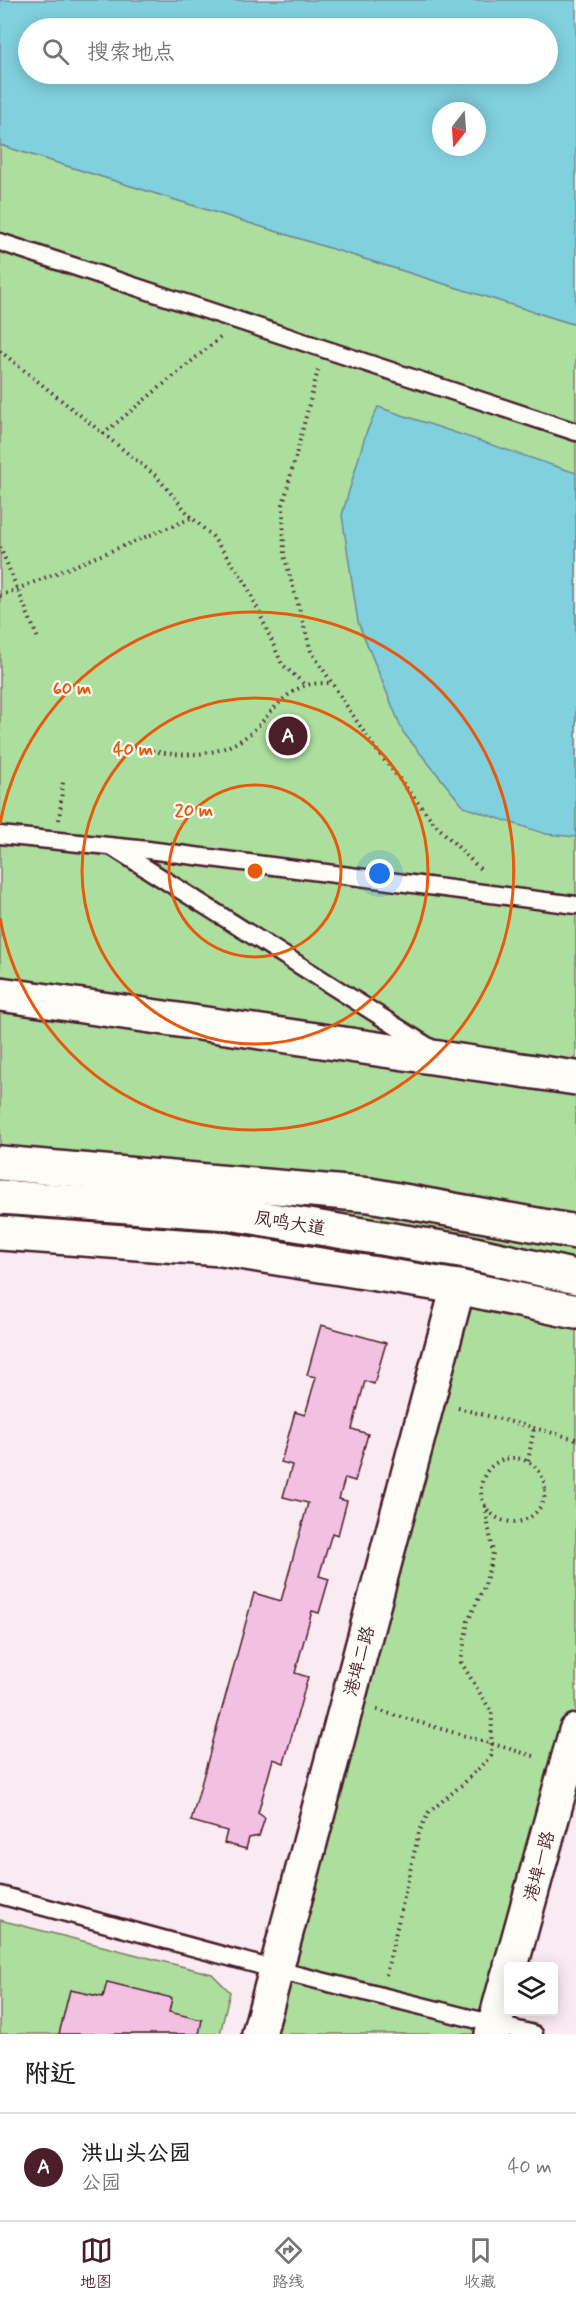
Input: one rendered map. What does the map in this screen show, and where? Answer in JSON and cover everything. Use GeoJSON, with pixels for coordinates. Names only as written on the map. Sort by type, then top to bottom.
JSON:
{"type":"FeatureCollection","features":[{"type":"Feature","properties":{"kind":"street"},"geometry":{"type":"LineString","coordinates":[[0,994],[576,1078]]}},
{"type":"Feature","properties":{"kind":"street"},"geometry":{"type":"LineString","coordinates":[[0,1162],[370,1195],[576,1232]]}},
{"type":"Feature","properties":{"kind":"street","name":"凤鸣大道"},"geometry":{"type":"LineString","coordinates":[[0,1197],[228,1214],[466,1252],[576,1277]]}},
{"type":"Feature","properties":{"kind":"street","name":"凤鸣大道"},"geometry":{"type":"LineString","coordinates":[[0,1233],[221,1249],[458,1287],[576,1312]]}},
{"type":"Feature","properties":{"kind":"street","name":"港埠二路"},"geometry":{"type":"LineString","coordinates":[[259,2034],[458,1287]]}},
{"type":"Feature","properties":{"kind":"street","name":"港埠一路"},"geometry":{"type":"LineString","coordinates":[[512,1962],[576,1731]]}},
{"type":"Feature","properties":{"kind":"street"},"geometry":{"type":"LineString","coordinates":[[494,2029],[504,1991]]}},
{"type":"Feature","properties":{"kind":"lane"},"geometry":{"type":"LineString","coordinates":[[0,242],[576,432]]}},
{"type":"Feature","properties":{"kind":"lane"},"geometry":{"type":"LineString","coordinates":[[0,835],[110,846],[576,905]]}},
{"type":"Feature","properties":{"kind":"lane"},"geometry":{"type":"LineString","coordinates":[[110,846],[448,1059]]}},
{"type":"Feature","properties":{"kind":"lane"},"geometry":{"type":"LineString","coordinates":[[0,1895],[494,2029],[534,2034]]}},
{"type":"Feature","properties":{"kind":"path"},"geometry":{"type":"LineString","coordinates":[[103,434],[240,321]]}},
{"type":"Feature","properties":{"kind":"path"},"geometry":{"type":"LineString","coordinates":[[323,348],[283,505],[284,555],[311,651],[371,743],[434,823],[509,896]]}},
{"type":"Feature","properties":{"kind":"path"},"geometry":{"type":"LineString","coordinates":[[0,351],[156,476],[192,518],[212,536],[246,583],[282,664],[305,686]]}},
{"type":"Feature","properties":{"kind":"path"},"geometry":{"type":"LineString","coordinates":[[0,596],[192,518]]}},
{"type":"Feature","properties":{"kind":"path"},"geometry":{"type":"LineString","coordinates":[[0,547],[39,641]]}},
{"type":"Feature","properties":{"kind":"path"},"geometry":{"type":"LineString","coordinates":[[135,746],[154,752],[194,756],[228,747],[254,730],[284,698],[305,686],[331,682]]}},
{"type":"Feature","properties":{"kind":"path"},"geometry":{"type":"LineString","coordinates":[[57,841],[63,782]]}},
{"type":"Feature","properties":{"kind":"path"},"geometry":{"type":"LineString","coordinates":[[429,1401],[576,1439]]}},
{"type":"Feature","properties":{"kind":"path"},"geometry":{"type":"LineString","coordinates":[[528,1461],[534,1428]]}},
{"type":"Feature","properties":{"kind":"path"},"geometry":{"type":"LineString","coordinates":[[386,1975],[419,1832],[429,1812],[464,1784],[491,1755],[492,1713],[461,1662],[468,1621],[485,1585],[493,1553],[484,1506],[481,1486],[490,1468],[508,1458],[528,1461],[543,1477],[546,1489],[545,1499],[540,1509],[532,1517],[522,1522],[511,1523],[500,1520],[484,1506]]}},
{"type":"Feature","properties":{"kind":"path"},"geometry":{"type":"LineString","coordinates":[[348,1702],[492,1742],[566,1767]]}},
{"type":"Feature","properties":{"kind":"green space"},"geometry":{"type":"Polygon","coordinates":[[[0,145],[576,325],[576,1288],[63,1153],[0,1146],[0,145]]]}},
{"type":"Feature","properties":{"kind":"green space"},"geometry":{"type":"Polygon","coordinates":[[[458,1287],[576,1312],[576,1731],[512,1962],[504,1962],[504,1991],[492,2034],[259,2034],[458,1287]]]}},
{"type":"Feature","properties":{"kind":"green space"},"geometry":{"type":"Polygon","coordinates":[[[0,1920],[212,1974],[230,1992],[220,2034],[0,2034],[0,1920]]]}},
{"type":"Feature","properties":{"kind":"water"},"geometry":{"type":"Polygon","coordinates":[[[0,0],[576,0],[576,325],[0,145],[0,0]]]}},
{"type":"Feature","properties":{"kind":"water"},"geometry":{"type":"Polygon","coordinates":[[[378,407],[576,473],[576,837],[546,834],[464,807],[403,732],[358,622],[342,515],[366,433],[378,407]]]}},
{"type":"Feature","properties":{"kind":"building"},"geometry":{"type":"Polygon","coordinates":[[[321,1325],[386,1343],[374,1384],[365,1381],[352,1429],[368,1434],[355,1481],[345,1478],[339,1499],[347,1501],[338,1535],[332,1533],[319,1576],[329,1579],[319,1613],[312,1611],[295,1673],[308,1677],[284,1763],[273,1759],[258,1813],[265,1818],[259,1836],[249,1838],[246,1849],[224,1843],[227,1831],[191,1821],[254,1593],[281,1601],[308,1503],[283,1497],[292,1465],[281,1462],[295,1412],[305,1415],[316,1377],[307,1375],[321,1325]]]}},
{"type":"Feature","properties":{"kind":"building"},"geometry":{"type":"Polygon","coordinates":[[[107,1982],[172,1998],[169,2012],[202,2020],[199,2034],[59,2034],[70,1990],[103,1997],[107,1982]]]}},
{"type":"Feature","properties":{"kind":"place","name":"洪山头公园"},"geometry":{"type":"Point","coordinates":[288,736]}}]}
